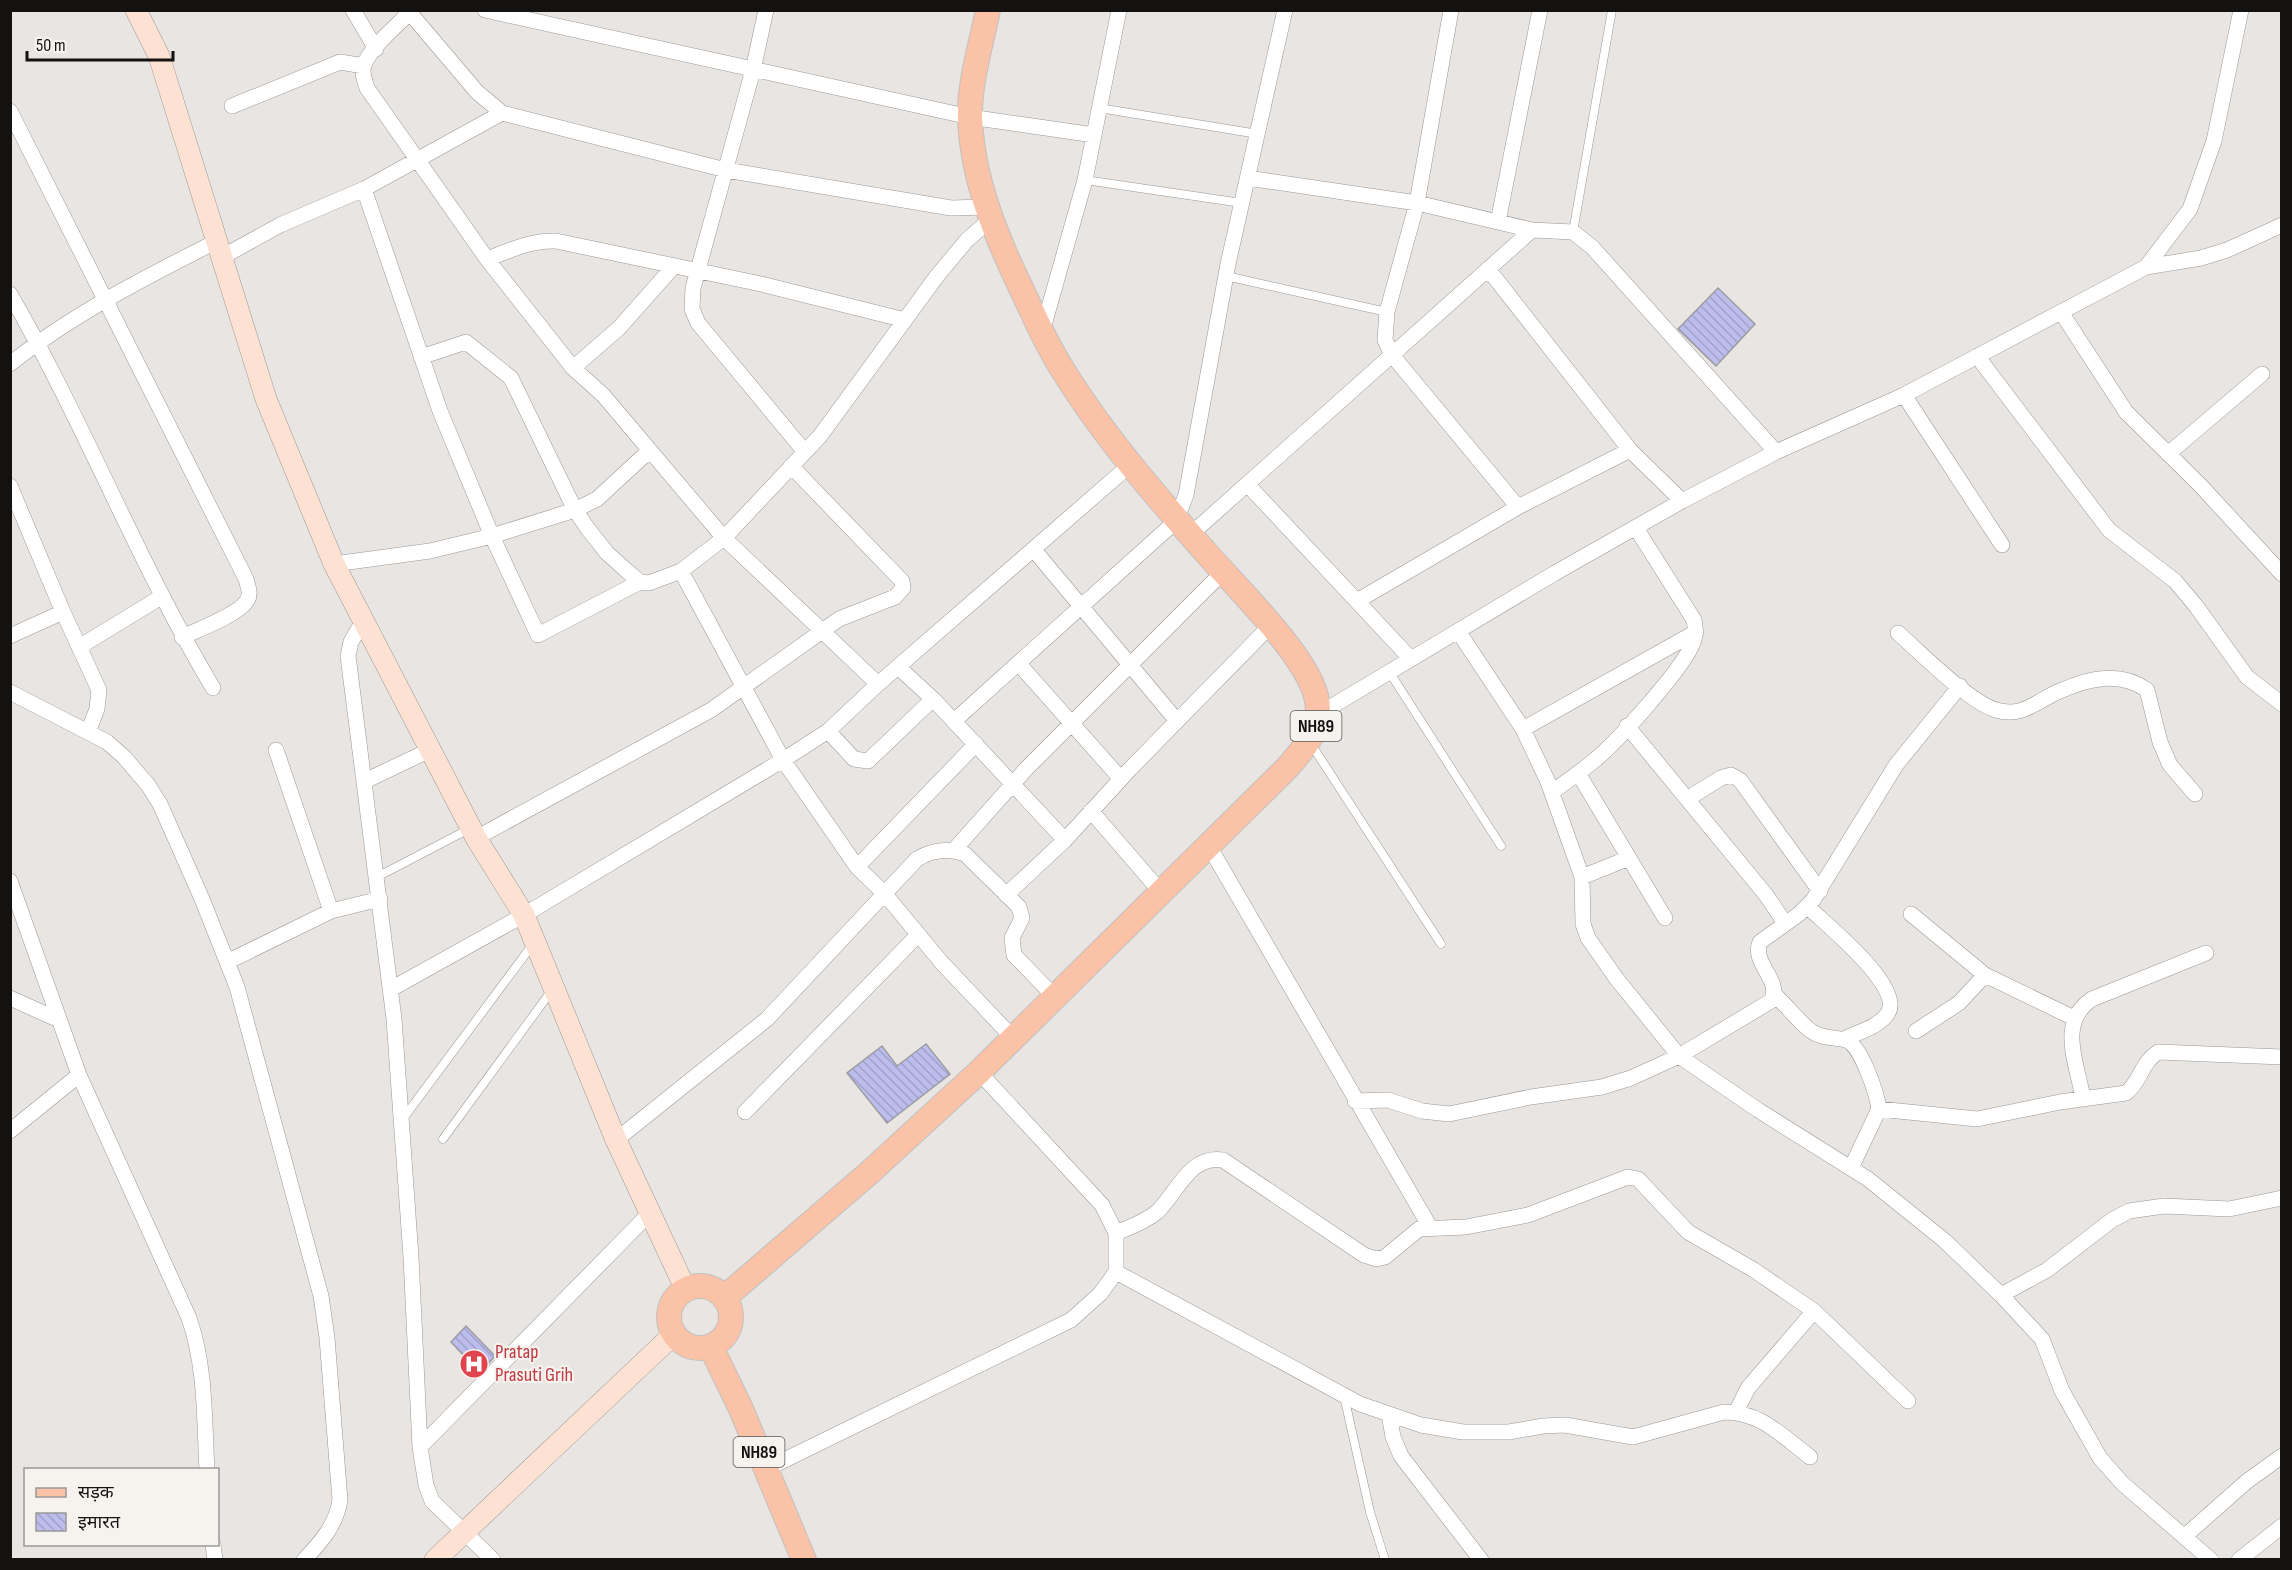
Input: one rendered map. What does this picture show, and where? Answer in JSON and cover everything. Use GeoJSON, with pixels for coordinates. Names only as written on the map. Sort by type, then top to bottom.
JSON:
{"type":"FeatureCollection","features":[{"type":"Feature","properties":{"kind":"main road","name":"NH89"},"geometry":{"type":"LineString","coordinates":[[724,1298],[869,1173],[1014,1038],[1160,891],[1209,846],[1310,742],[1319,714],[1310,681],[1271,625],[1183,528],[1130,465],[1089,411],[1042,332],[989,213],[976,164],[970,117],[988,10]]}},
{"type":"Feature","properties":{"kind":"main road"},"geometry":{"type":"LineString","coordinates":[[702,1286],[714,1289],[724,1298],[731,1314],[730,1326],[724,1338],[711,1347],[694,1349],[681,1343],[673,1335],[668,1315],[671,1304],[686,1290],[702,1286]]}},
{"type":"Feature","properties":{"kind":"main road","name":"NH89"},"geometry":{"type":"LineString","coordinates":[[711,1347],[804,1560]]}},
{"type":"Feature","properties":{"kind":"street"},"geometry":{"type":"LineString","coordinates":[[136,10],[159,56],[266,399],[334,564],[473,833],[524,915],[555,986],[616,1140],[686,1290]]}},
{"type":"Feature","properties":{"kind":"street"},"geometry":{"type":"LineString","coordinates":[[353,10],[376,49]]}},
{"type":"Feature","properties":{"kind":"street"},"geometry":{"type":"LineString","coordinates":[[485,10],[970,117],[1094,135]]}},
{"type":"Feature","properties":{"kind":"street"},"geometry":{"type":"LineString","coordinates":[[766,10],[753,70],[697,271],[692,309],[698,323],[804,452]]}},
{"type":"Feature","properties":{"kind":"street"},"geometry":{"type":"LineString","coordinates":[[1042,332],[1085,180],[1119,10]]}},
{"type":"Feature","properties":{"kind":"street"},"geometry":{"type":"LineString","coordinates":[[1183,528],[1186,495],[1226,276],[1285,10]]}},
{"type":"Feature","properties":{"kind":"street"},"geometry":{"type":"LineString","coordinates":[[1451,10],[1417,203],[1387,312],[1385,340],[1392,355],[1518,507]]}},
{"type":"Feature","properties":{"kind":"street"},"geometry":{"type":"LineString","coordinates":[[1498,222],[1540,10]]}},
{"type":"Feature","properties":{"kind":"street"},"geometry":{"type":"LineString","coordinates":[[2146,267],[2190,209],[2214,141],[2241,10]]}},
{"type":"Feature","properties":{"kind":"street"},"geometry":{"type":"LineString","coordinates":[[878,684],[724,538],[603,395],[573,368],[487,259],[415,159],[367,88],[364,66],[376,49],[411,12],[477,92],[502,113],[726,170],[989,213]]}},
{"type":"Feature","properties":{"kind":"street"},"geometry":{"type":"LineString","coordinates":[[232,106],[340,62],[364,66]]}},
{"type":"Feature","properties":{"kind":"street"},"geometry":{"type":"LineString","coordinates":[[10,111],[246,579],[250,593],[247,602],[238,609],[182,637]]}},
{"type":"Feature","properties":{"kind":"street"},"geometry":{"type":"LineString","coordinates":[[10,363],[38,342],[107,300],[219,249],[363,189],[502,113]]}},
{"type":"Feature","properties":{"kind":"street"},"geometry":{"type":"LineString","coordinates":[[1248,177],[1417,203],[1532,230],[1573,232],[1592,247],[1776,452]]}},
{"type":"Feature","properties":{"kind":"street"},"geometry":{"type":"LineString","coordinates":[[363,189],[440,411],[492,536],[538,635],[640,582],[649,583],[681,571],[724,538],[820,436],[904,320],[989,213]]}},
{"type":"Feature","properties":{"kind":"street"},"geometry":{"type":"LineString","coordinates":[[1319,714],[1682,501],[1776,452],[1904,395],[2146,267],[2210,255],[2282,225]]}},
{"type":"Feature","properties":{"kind":"street"},"geometry":{"type":"LineString","coordinates":[[954,721],[1080,607],[1183,528],[1248,485],[1532,230]]}},
{"type":"Feature","properties":{"kind":"street"},"geometry":{"type":"LineString","coordinates":[[487,259],[524,244],[541,241],[556,242],[761,284],[904,320]]}},
{"type":"Feature","properties":{"kind":"street"},"geometry":{"type":"LineString","coordinates":[[573,368],[618,328],[674,266]]}},
{"type":"Feature","properties":{"kind":"street"},"geometry":{"type":"LineString","coordinates":[[1488,269],[1630,450],[1682,501]]}},
{"type":"Feature","properties":{"kind":"street"},"geometry":{"type":"LineString","coordinates":[[10,294],[38,342],[161,597],[213,688]]}},
{"type":"Feature","properties":{"kind":"street"},"geometry":{"type":"LineString","coordinates":[[2061,312],[2126,412],[2201,486],[2282,574]]}},
{"type":"Feature","properties":{"kind":"street"},"geometry":{"type":"LineString","coordinates":[[421,357],[466,342],[511,378],[575,510],[607,553],[640,582]]}},
{"type":"Feature","properties":{"kind":"street"},"geometry":{"type":"LineString","coordinates":[[1977,356],[2109,530],[2175,581],[2247,677],[2282,704]]}},
{"type":"Feature","properties":{"kind":"street"},"geometry":{"type":"LineString","coordinates":[[2168,454],[2262,374]]}},
{"type":"Feature","properties":{"kind":"street"},"geometry":{"type":"LineString","coordinates":[[1904,395],[2002,545]]}},
{"type":"Feature","properties":{"kind":"street"},"geometry":{"type":"LineString","coordinates":[[1357,602],[1518,507],[1630,450]]}},
{"type":"Feature","properties":{"kind":"street"},"geometry":{"type":"LineString","coordinates":[[334,564],[430,550],[492,536],[575,510],[597,499],[649,451]]}},
{"type":"Feature","properties":{"kind":"street"},"geometry":{"type":"LineString","coordinates":[[391,989],[524,915],[828,731],[878,684],[1130,465]]}},
{"type":"Feature","properties":{"kind":"street"},"geometry":{"type":"LineString","coordinates":[[473,833],[711,710],[839,620],[895,597],[903,588],[902,581],[791,466]]}},
{"type":"Feature","properties":{"kind":"street"},"geometry":{"type":"LineString","coordinates":[[1248,485],[1411,659]]}},
{"type":"Feature","properties":{"kind":"street"},"geometry":{"type":"LineString","coordinates":[[10,486],[63,612],[99,690],[97,709],[88,732]]}},
{"type":"Feature","properties":{"kind":"street"},"geometry":{"type":"LineString","coordinates":[[1552,792],[1598,758],[1680,664],[1691,648],[1696,632],[1694,620],[1636,528]]}},
{"type":"Feature","properties":{"kind":"street"},"geometry":{"type":"LineString","coordinates":[[1034,550],[1177,721]]}},
{"type":"Feature","properties":{"kind":"street"},"geometry":{"type":"LineString","coordinates":[[681,571],[783,760],[857,867],[884,893],[918,935],[1014,1038]]}},
{"type":"Feature","properties":{"kind":"street"},"geometry":{"type":"LineString","coordinates":[[954,850],[1072,724],[1223,572]]}},
{"type":"Feature","properties":{"kind":"street"},"geometry":{"type":"LineString","coordinates":[[79,647],[161,597]]}},
{"type":"Feature","properties":{"kind":"street"},"geometry":{"type":"LineString","coordinates":[[10,636],[63,612]]}},
{"type":"Feature","properties":{"kind":"street"},"geometry":{"type":"LineString","coordinates":[[363,621],[351,642],[348,656],[391,989],[420,1447],[426,1485],[432,1501],[493,1560]]}},
{"type":"Feature","properties":{"kind":"street"},"geometry":{"type":"LineString","coordinates":[[1006,895],[1065,840],[1121,778],[1271,625]]}},
{"type":"Feature","properties":{"kind":"street"},"geometry":{"type":"LineString","coordinates":[[1458,631],[1523,729],[1552,792],[1582,877],[1583,924],[1588,938],[1616,978],[1679,1056],[1758,1110],[1851,1168],[1917,1216],[2001,1295],[2042,1339],[2062,1391],[2100,1458],[2122,1483],[2211,1560]]}},
{"type":"Feature","properties":{"kind":"street"},"geometry":{"type":"LineString","coordinates":[[1523,729],[1696,632]]}},
{"type":"Feature","properties":{"kind":"street"},"geometry":{"type":"LineString","coordinates":[[1898,633],[1960,686],[1986,706],[1998,711],[2032,708],[2058,691],[2091,680],[2116,677],[2136,682],[2147,690],[2160,742],[2170,765],[2195,794]]}},
{"type":"Feature","properties":{"kind":"street"},"geometry":{"type":"LineString","coordinates":[[1019,664],[1121,778]]}},
{"type":"Feature","properties":{"kind":"street"},"geometry":{"type":"LineString","coordinates":[[898,667],[933,699],[1065,840]]}},
{"type":"Feature","properties":{"kind":"street"},"geometry":{"type":"LineString","coordinates":[[1355,1101],[1388,1100],[1422,1111],[1449,1114],[1531,1097],[1602,1087],[1631,1078],[1679,1056],[1771,1002],[1775,995],[1774,985],[1758,956],[1758,947],[1766,935],[1807,906],[1820,891],[1896,765],[1960,686]]}},
{"type":"Feature","properties":{"kind":"street"},"geometry":{"type":"LineString","coordinates":[[10,692],[107,742],[124,757],[148,785],[160,804],[237,987],[270,1114],[303,1223],[321,1296],[327,1338],[340,1500],[337,1519],[321,1542],[304,1560]]}},
{"type":"Feature","properties":{"kind":"street"},"geometry":{"type":"LineString","coordinates":[[828,731],[854,759],[868,761],[933,699]]}},
{"type":"Feature","properties":{"kind":"street"},"geometry":{"type":"LineString","coordinates":[[1627,726],[1766,895],[1785,923]]}},
{"type":"Feature","properties":{"kind":"street"},"geometry":{"type":"LineString","coordinates":[[857,867],[976,744]]}},
{"type":"Feature","properties":{"kind":"street"},"geometry":{"type":"LineString","coordinates":[[276,750],[331,910]]}},
{"type":"Feature","properties":{"kind":"street"},"geometry":{"type":"LineString","coordinates":[[365,781],[430,750]]}},
{"type":"Feature","properties":{"kind":"street"},"geometry":{"type":"LineString","coordinates":[[1578,773],[1665,918]]}},
{"type":"Feature","properties":{"kind":"street"},"geometry":{"type":"LineString","coordinates":[[1687,799],[1721,778],[1731,775],[1740,780],[1820,891]]}},
{"type":"Feature","properties":{"kind":"street"},"geometry":{"type":"LineString","coordinates":[[1091,811],[1160,891]]}},
{"type":"Feature","properties":{"kind":"street"},"geometry":{"type":"LineString","coordinates":[[1209,846],[1430,1227]]}},
{"type":"Feature","properties":{"kind":"street"},"geometry":{"type":"LineString","coordinates":[[616,1140],[767,1019],[884,893],[917,859],[928,852],[954,850],[965,854],[1019,907],[1022,918],[1012,938],[1014,955],[1055,997]]}},
{"type":"Feature","properties":{"kind":"street"},"geometry":{"type":"LineString","coordinates":[[1582,877],[1629,858]]}},
{"type":"Feature","properties":{"kind":"street"},"geometry":{"type":"LineString","coordinates":[[10,881],[79,1075],[178,1290],[198,1345],[207,1468]]}},
{"type":"Feature","properties":{"kind":"street"},"geometry":{"type":"LineString","coordinates":[[227,962],[331,910],[380,899]]}},
{"type":"Feature","properties":{"kind":"street"},"geometry":{"type":"LineString","coordinates":[[1807,906],[1867,963],[1888,993],[1890,1006],[1887,1014],[1874,1026],[1845,1040]]}},
{"type":"Feature","properties":{"kind":"street"},"geometry":{"type":"LineString","coordinates":[[1911,914],[1985,975],[2074,1018]]}},
{"type":"Feature","properties":{"kind":"street"},"geometry":{"type":"LineString","coordinates":[[744,1112],[918,935]]}},
{"type":"Feature","properties":{"kind":"street"},"geometry":{"type":"LineString","coordinates":[[2083,1098],[2071,1029],[2080,1007],[2092,999],[2206,953]]}},
{"type":"Feature","properties":{"kind":"street"},"geometry":{"type":"LineString","coordinates":[[1916,1031],[1959,1003],[1985,975]]}},
{"type":"Feature","properties":{"kind":"street"},"geometry":{"type":"LineString","coordinates":[[1775,995],[1810,1030],[1822,1037],[1845,1040],[1858,1050],[1878,1098],[1880,1109],[1851,1168]]}},
{"type":"Feature","properties":{"kind":"street"},"geometry":{"type":"LineString","coordinates":[[10,998],[59,1020]]}},
{"type":"Feature","properties":{"kind":"street"},"geometry":{"type":"LineString","coordinates":[[1880,1109],[1977,1119],[2083,1098],[2127,1093],[2134,1086],[2149,1058],[2158,1052],[2282,1057]]}},
{"type":"Feature","properties":{"kind":"street"},"geometry":{"type":"LineString","coordinates":[[766,1469],[1071,1320],[1100,1294],[1116,1272],[1116,1233],[1102,1205],[979,1072]]}},
{"type":"Feature","properties":{"kind":"street"},"geometry":{"type":"LineString","coordinates":[[10,1131],[79,1075]]}},
{"type":"Feature","properties":{"kind":"street"},"geometry":{"type":"LineString","coordinates":[[1116,1233],[1148,1219],[1160,1209],[1183,1179],[1200,1163],[1211,1158],[1223,1160],[1364,1255],[1376,1259],[1385,1257],[1419,1229],[1466,1227],[1528,1215],[1628,1177],[1640,1181],[1688,1232],[1754,1270],[1814,1311],[1908,1401]]}},
{"type":"Feature","properties":{"kind":"street"},"geometry":{"type":"LineString","coordinates":[[2001,1295],[2047,1270],[2112,1220],[2128,1211],[2164,1206],[2229,1209],[2282,1198]]}},
{"type":"Feature","properties":{"kind":"street"},"geometry":{"type":"LineString","coordinates":[[420,1447],[649,1214]]}},
{"type":"Feature","properties":{"kind":"street"},"geometry":{"type":"LineString","coordinates":[[1116,1272],[1344,1395],[1421,1425],[1463,1432],[1509,1432],[1565,1425],[1633,1437],[1724,1412],[1749,1413],[1810,1457]]}},
{"type":"Feature","properties":{"kind":"street"},"geometry":{"type":"LineString","coordinates":[[1736,1412],[1748,1388],[1814,1311]]}},
{"type":"Feature","properties":{"kind":"street"},"geometry":{"type":"LineString","coordinates":[[435,1560],[673,1335]]}},
{"type":"Feature","properties":{"kind":"street"},"geometry":{"type":"LineString","coordinates":[[1389,1414],[1393,1437],[1401,1456],[1482,1560]]}},
{"type":"Feature","properties":{"kind":"street"},"geometry":{"type":"LineString","coordinates":[[2185,1536],[2246,1482],[2282,1456]]}},
{"type":"Feature","properties":{"kind":"street"},"geometry":{"type":"LineString","coordinates":[[2239,1560],[2282,1526]]}},
{"type":"Feature","properties":{"kind":"lane"},"geometry":{"type":"LineString","coordinates":[[1573,232],[1612,10]]}},
{"type":"Feature","properties":{"kind":"lane"},"geometry":{"type":"LineString","coordinates":[[1099,108],[1259,134]]}},
{"type":"Feature","properties":{"kind":"lane"},"geometry":{"type":"LineString","coordinates":[[1085,180],[1242,203]]}},
{"type":"Feature","properties":{"kind":"lane"},"geometry":{"type":"LineString","coordinates":[[1226,276],[1387,312]]}},
{"type":"Feature","properties":{"kind":"lane"},"geometry":{"type":"LineString","coordinates":[[1390,673],[1501,846]]}},
{"type":"Feature","properties":{"kind":"lane"},"geometry":{"type":"LineString","coordinates":[[1310,742],[1441,944]]}},
{"type":"Feature","properties":{"kind":"lane"},"geometry":{"type":"LineString","coordinates":[[377,877],[473,833]]}},
{"type":"Feature","properties":{"kind":"lane"},"geometry":{"type":"LineString","coordinates":[[401,1122],[535,941]]}},
{"type":"Feature","properties":{"kind":"lane"},"geometry":{"type":"LineString","coordinates":[[443,1139],[555,986]]}},
{"type":"Feature","properties":{"kind":"lane"},"geometry":{"type":"LineString","coordinates":[[1344,1395],[1370,1512],[1385,1560]]}},
{"type":"Feature","properties":{"kind":"building"},"geometry":{"type":"Polygon","coordinates":[[[1718,288],[1755,324],[1716,366],[1678,329],[1718,288]]]}},
{"type":"Feature","properties":{"kind":"building"},"geometry":{"type":"Polygon","coordinates":[[[926,1044],[950,1074],[887,1123],[847,1073],[882,1046],[897,1066],[926,1044]]]}},
{"type":"Feature","properties":{"kind":"building"},"geometry":{"type":"Polygon","coordinates":[[[466,1326],[495,1356],[480,1373],[451,1342],[466,1326]]]}},
{"type":"Feature","properties":{"kind":"place","name":"Pratap Prasuti Grih"},"geometry":{"type":"Point","coordinates":[474,1364]}}]}
